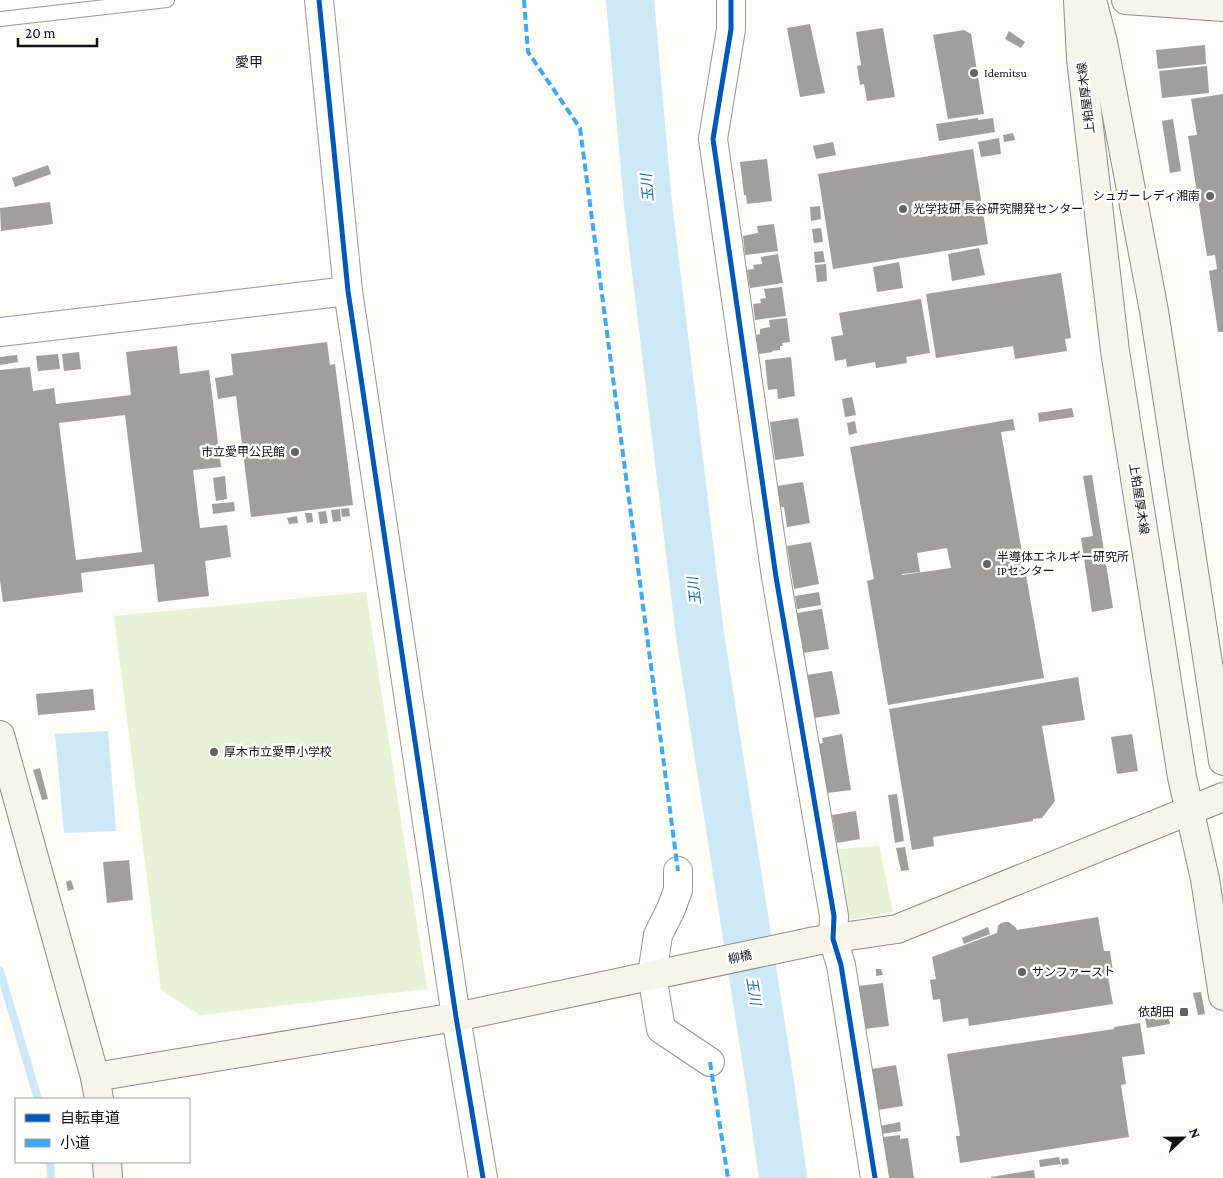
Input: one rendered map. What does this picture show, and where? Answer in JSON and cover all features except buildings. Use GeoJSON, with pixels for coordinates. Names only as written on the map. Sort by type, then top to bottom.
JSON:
{"type":"FeatureCollection","features":[{"type":"Feature","properties":{"kind":"main road","name":"上粕屋厚木線"},"geometry":{"type":"LineString","coordinates":[[1078,0],[1081,59],[1115,351],[1182,777],[1205,880],[1223,996]]}},
{"type":"Feature","properties":{"kind":"main road","name":"上粕屋厚木線"},"geometry":{"type":"LineString","coordinates":[[1092,0],[1103,42],[1154,311],[1223,761]]}},
{"type":"Feature","properties":{"kind":"main road"},"geometry":{"type":"LineString","coordinates":[[1126,0],[1223,7]]}},
{"type":"Feature","properties":{"kind":"main road"},"geometry":{"type":"LineString","coordinates":[[0,735],[97,1088]]}},
{"type":"Feature","properties":{"kind":"main road","name":"柳橋"},"geometry":{"type":"LineString","coordinates":[[97,1088],[456,1018],[824,940],[897,929],[1223,796]]}},
{"type":"Feature","properties":{"kind":"main road"},"geometry":{"type":"LineString","coordinates":[[107,1163],[108,1178]]}},
{"type":"Feature","properties":{"kind":"street"},"geometry":{"type":"LineString","coordinates":[[319,0],[348,291],[456,1018],[483,1178]]}},
{"type":"Feature","properties":{"kind":"street"},"geometry":{"type":"LineString","coordinates":[[731,0],[731,30],[713,139],[776,577],[834,916],[824,940],[841,965],[875,1178]]}},
{"type":"Feature","properties":{"kind":"street"},"geometry":{"type":"LineString","coordinates":[[0,332],[348,291]]}},
{"type":"Feature","properties":{"kind":"street"},"geometry":{"type":"LineString","coordinates":[[678,871],[678,890],[658,935],[661,1029],[710,1062]]}},
{"type":"Feature","properties":{"kind":"lane"},"geometry":{"type":"LineString","coordinates":[[0,19],[167,0]]}},
{"type":"Feature","properties":{"kind":"green space"},"geometry":{"type":"Polygon","coordinates":[[[366,592],[427,989],[200,1015],[161,990],[114,616],[366,592]]]}},
{"type":"Feature","properties":{"kind":"green space"},"geometry":{"type":"Polygon","coordinates":[[[879,846],[893,912],[843,921],[829,850],[879,846]]]}},
{"type":"Feature","properties":{"kind":"water"},"geometry":{"type":"Polygon","coordinates":[[[108,731],[116,831],[64,833],[55,734],[108,731]]]}},
{"type":"Feature","properties":{"kind":"waterway","name":"玉川"},"geometry":{"type":"LineString","coordinates":[[630,0],[648,204],[700,635],[783,1178]]}},
{"type":"Feature","properties":{"kind":"waterway"},"geometry":{"type":"LineString","coordinates":[[0,971],[38,1098]]}},
{"type":"Feature","properties":{"kind":"waterway"},"geometry":{"type":"LineString","coordinates":[[50,1163],[51,1178]]}},
{"type":"Feature","properties":{"kind":"marked path"},"geometry":{"type":"LineString","coordinates":[[524,0],[528,52],[580,128],[678,871]]}},
{"type":"Feature","properties":{"kind":"marked path"},"geometry":{"type":"LineString","coordinates":[[710,1062],[728,1178]]}},
{"type":"Feature","properties":{"kind":"cycle path"},"geometry":{"type":"LineString","coordinates":[[319,0],[348,291],[456,1017],[483,1178]]}},
{"type":"Feature","properties":{"kind":"cycle path"},"geometry":{"type":"LineString","coordinates":[[731,0],[731,29],[713,139],[776,577],[834,916],[833,939],[841,965],[875,1178]]}},
{"type":"Feature","properties":{"kind":"place","name":"Idemitsu"},"geometry":{"type":"Point","coordinates":[974,73]}},
{"type":"Feature","properties":{"kind":"place","name":"シュガーレディ湘南"},"geometry":{"type":"Point","coordinates":[1210,196]}},
{"type":"Feature","properties":{"kind":"place","name":"光学技研 長谷研究開発センター"},"geometry":{"type":"Point","coordinates":[903,209]}},
{"type":"Feature","properties":{"kind":"place","name":"市立愛甲公民館"},"geometry":{"type":"Point","coordinates":[295,452]}},
{"type":"Feature","properties":{"kind":"place","name":"半導体エネルギー研究所 IPセンター"},"geometry":{"type":"Point","coordinates":[987,564]}},
{"type":"Feature","properties":{"kind":"place","name":"厚木市立愛甲小学校"},"geometry":{"type":"Point","coordinates":[214,752]}},
{"type":"Feature","properties":{"kind":"place","name":"サンファースト"},"geometry":{"type":"Point","coordinates":[1022,972]}},
{"type":"Feature","properties":{"kind":"place","name":"依胡田"},"geometry":{"type":"Point","coordinates":[1184,1012]}},
{"type":"Feature","properties":{"kind":"district","name":"愛甲"},"geometry":{"type":"Point","coordinates":[249,62]}}]}
